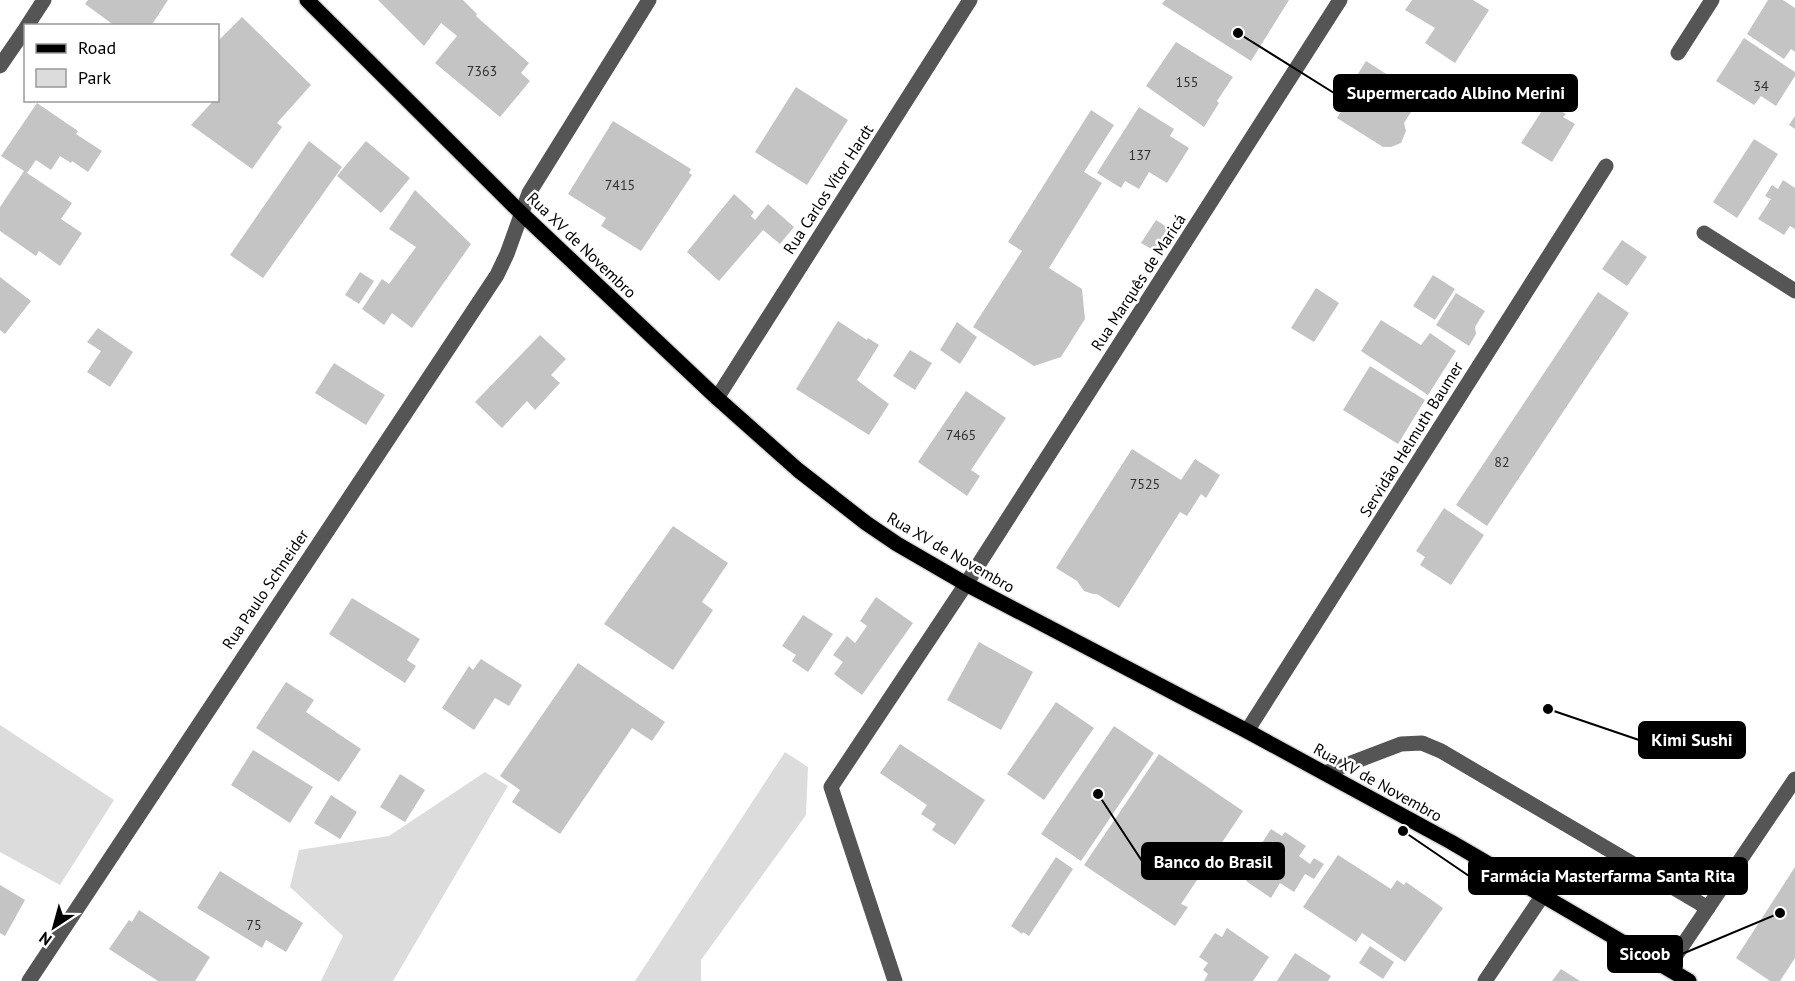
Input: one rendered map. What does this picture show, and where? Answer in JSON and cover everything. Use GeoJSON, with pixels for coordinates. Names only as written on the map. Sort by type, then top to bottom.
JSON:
{"type":"FeatureCollection","features":[{"type":"Feature","properties":{"kind":"main road","name":"Rua XV de Novembro"},"geometry":{"type":"LineString","coordinates":[[307,0],[520,212],[717,398],[798,470],[866,523],[966,584],[1325,773],[1543,895],[1689,981]]}},
{"type":"Feature","properties":{"kind":"street"},"geometry":{"type":"LineString","coordinates":[[28,24],[44,0]]}},
{"type":"Feature","properties":{"kind":"street","name":"Rua Paulo Schneider"},"geometry":{"type":"LineString","coordinates":[[33,979],[496,275],[507,254],[520,212],[529,193],[649,0]]}},
{"type":"Feature","properties":{"kind":"street","name":"Rua Carlos Vítor Hardt"},"geometry":{"type":"LineString","coordinates":[[717,398],[970,0]]}},
{"type":"Feature","properties":{"kind":"street","name":"Rua Marquês de Maricá"},"geometry":{"type":"LineString","coordinates":[[895,981],[831,787],[966,584],[1340,0]]}},
{"type":"Feature","properties":{"kind":"street"},"geometry":{"type":"LineString","coordinates":[[1678,53],[1712,0]]}},
{"type":"Feature","properties":{"kind":"street"},"geometry":{"type":"LineString","coordinates":[[0,66],[24,30]]}},
{"type":"Feature","properties":{"kind":"street","name":"Servidão Helmuth Baumer"},"geometry":{"type":"LineString","coordinates":[[1247,731],[1606,166]]}},
{"type":"Feature","properties":{"kind":"street"},"geometry":{"type":"LineString","coordinates":[[1704,233],[1795,291]]}},
{"type":"Feature","properties":{"kind":"street"},"geometry":{"type":"LineString","coordinates":[[1325,773],[1401,744],[1422,743],[1441,751],[1708,908]]}},
{"type":"Feature","properties":{"kind":"street"},"geometry":{"type":"LineString","coordinates":[[1668,967],[1795,779]]}},
{"type":"Feature","properties":{"kind":"street"},"geometry":{"type":"LineString","coordinates":[[1485,981],[1543,895]]}},
{"type":"Feature","properties":{"kind":"green space"},"geometry":{"type":"Polygon","coordinates":[[[0,725],[114,800],[60,885],[0,852],[0,725]]]}},
{"type":"Feature","properties":{"kind":"green space"},"geometry":{"type":"Polygon","coordinates":[[[785,752],[808,767],[806,815],[701,960],[701,981],[635,981],[785,752]]]}},
{"type":"Feature","properties":{"kind":"green space"},"geometry":{"type":"Polygon","coordinates":[[[485,772],[508,786],[393,981],[321,981],[343,936],[290,887],[299,850],[389,836],[485,772]]]}},
{"type":"Feature","properties":{"kind":"building"},"geometry":{"type":"Polygon","coordinates":[[[88,0],[168,0],[152,24],[112,24],[85,4],[88,0]]]}},
{"type":"Feature","properties":{"kind":"building"},"geometry":{"type":"Polygon","coordinates":[[[378,0],[463,0],[477,14],[476,16],[529,63],[521,73],[530,81],[500,117],[435,63],[457,36],[441,23],[424,46],[378,0]]]}},
{"type":"Feature","properties":{"kind":"building"},"geometry":{"type":"Polygon","coordinates":[[[1165,0],[1289,0],[1251,61],[1162,4],[1165,0]]]}},
{"type":"Feature","properties":{"kind":"building"},"geometry":{"type":"Polygon","coordinates":[[[1412,0],[1473,0],[1489,10],[1455,63],[1425,43],[1435,28],[1405,10],[1412,0]]]}},
{"type":"Feature","properties":{"kind":"building"},"geometry":{"type":"Polygon","coordinates":[[[1768,0],[1783,0],[1795,8],[1795,52],[1791,49],[1784,59],[1747,34],[1768,0]]]}},
{"type":"Feature","properties":{"kind":"building"},"geometry":{"type":"Polygon","coordinates":[[[242,17],[311,85],[277,123],[282,127],[252,169],[191,125],[212,102],[219,102],[219,40],[242,17]]]}},
{"type":"Feature","properties":{"kind":"building"},"geometry":{"type":"Polygon","coordinates":[[[1744,38],[1795,72],[1795,76],[1776,106],[1761,96],[1754,105],[1716,81],[1744,38]]]}},
{"type":"Feature","properties":{"kind":"building"},"geometry":{"type":"Polygon","coordinates":[[[1176,42],[1233,77],[1204,127],[1146,86],[1176,42]]]}},
{"type":"Feature","properties":{"kind":"building"},"geometry":{"type":"Polygon","coordinates":[[[1366,61],[1416,93],[1406,108],[1411,112],[1404,123],[1406,131],[1401,143],[1391,147],[1383,147],[1337,118],[1351,96],[1346,93],[1366,61]]]}},
{"type":"Feature","properties":{"kind":"building"},"geometry":{"type":"Polygon","coordinates":[[[796,87],[848,120],[807,185],[755,152],[796,87]]]}},
{"type":"Feature","properties":{"kind":"building"},"geometry":{"type":"Polygon","coordinates":[[[37,103],[78,131],[76,134],[102,151],[88,172],[60,156],[51,170],[36,160],[27,173],[72,203],[61,219],[82,233],[60,266],[39,251],[36,256],[0,231],[0,207],[24,171],[1,156],[37,103]]]}},
{"type":"Feature","properties":{"kind":"building"},"geometry":{"type":"Polygon","coordinates":[[[1547,103],[1566,114],[1563,117],[1575,124],[1552,162],[1521,143],[1547,103]]]}},
{"type":"Feature","properties":{"kind":"building"},"geometry":{"type":"Polygon","coordinates":[[[1139,107],[1174,129],[1170,136],[1189,148],[1167,183],[1149,172],[1139,189],[1125,181],[1121,188],[1097,173],[1139,107]]]}},
{"type":"Feature","properties":{"kind":"building"},"geometry":{"type":"Polygon","coordinates":[[[1091,110],[1114,125],[1084,172],[1102,183],[1049,268],[1082,289],[1085,319],[1061,357],[1034,366],[973,327],[1022,251],[1008,242],[1091,110]]]}},
{"type":"Feature","properties":{"kind":"building"},"geometry":{"type":"Polygon","coordinates":[[[1795,116],[1795,129],[1789,125],[1795,116]]]}},
{"type":"Feature","properties":{"kind":"building"},"geometry":{"type":"Polygon","coordinates":[[[613,121],[691,169],[689,173],[692,175],[641,251],[601,226],[606,218],[568,194],[613,121]]]}},
{"type":"Feature","properties":{"kind":"building"},"geometry":{"type":"Polygon","coordinates":[[[1754,139],[1778,154],[1737,218],[1713,202],[1754,139]]]}},
{"type":"Feature","properties":{"kind":"building"},"geometry":{"type":"Polygon","coordinates":[[[309,141],[342,167],[263,278],[230,255],[309,141]]]}},
{"type":"Feature","properties":{"kind":"building"},"geometry":{"type":"Polygon","coordinates":[[[366,141],[410,178],[381,213],[337,176],[366,141]]]}},
{"type":"Feature","properties":{"kind":"building"},"geometry":{"type":"Polygon","coordinates":[[[1783,180],[1795,188],[1795,229],[1790,226],[1784,235],[1758,219],[1771,199],[1765,196],[1772,185],[1778,189],[1783,180]]]}},
{"type":"Feature","properties":{"kind":"building"},"geometry":{"type":"Polygon","coordinates":[[[415,190],[471,244],[412,328],[392,313],[384,325],[362,309],[382,279],[389,284],[416,247],[389,229],[415,190]]]}},
{"type":"Feature","properties":{"kind":"building"},"geometry":{"type":"Polygon","coordinates":[[[734,194],[754,212],[751,216],[755,220],[768,204],[794,227],[780,244],[763,230],[719,281],[687,252],[734,194]]]}},
{"type":"Feature","properties":{"kind":"building"},"geometry":{"type":"Polygon","coordinates":[[[1156,220],[1170,229],[1155,251],[1141,243],[1156,220]]]}},
{"type":"Feature","properties":{"kind":"building"},"geometry":{"type":"Polygon","coordinates":[[[1622,240],[1647,257],[1627,286],[1602,269],[1622,240]]]}},
{"type":"Feature","properties":{"kind":"building"},"geometry":{"type":"Polygon","coordinates":[[[360,272],[374,281],[359,304],[345,295],[360,272]]]}},
{"type":"Feature","properties":{"kind":"building"},"geometry":{"type":"Polygon","coordinates":[[[1433,275],[1455,289],[1435,320],[1413,306],[1433,275]]]}},
{"type":"Feature","properties":{"kind":"building"},"geometry":{"type":"Polygon","coordinates":[[[0,277],[31,301],[5,334],[0,330],[0,277]]]}},
{"type":"Feature","properties":{"kind":"building"},"geometry":{"type":"Polygon","coordinates":[[[1316,288],[1339,303],[1314,342],[1291,328],[1316,288]]]}},
{"type":"Feature","properties":{"kind":"building"},"geometry":{"type":"Polygon","coordinates":[[[1598,292],[1629,313],[1487,526],[1456,505],[1598,292]]]}},
{"type":"Feature","properties":{"kind":"building"},"geometry":{"type":"Polygon","coordinates":[[[1456,293],[1485,311],[1475,327],[1476,334],[1469,346],[1436,325],[1456,293]]]}},
{"type":"Feature","properties":{"kind":"building"},"geometry":{"type":"Polygon","coordinates":[[[1381,320],[1421,345],[1430,333],[1456,351],[1428,395],[1361,351],[1381,320]]]}},
{"type":"Feature","properties":{"kind":"building"},"geometry":{"type":"Polygon","coordinates":[[[838,321],[879,345],[857,380],[889,404],[869,435],[796,389],[838,321]]]}},
{"type":"Feature","properties":{"kind":"building"},"geometry":{"type":"Polygon","coordinates":[[[957,322],[977,337],[960,364],[940,350],[957,322]]]}},
{"type":"Feature","properties":{"kind":"building"},"geometry":{"type":"Polygon","coordinates":[[[98,328],[133,352],[110,387],[87,372],[101,351],[87,342],[98,328]]]}},
{"type":"Feature","properties":{"kind":"building"},"geometry":{"type":"Polygon","coordinates":[[[540,335],[566,359],[551,375],[560,383],[535,410],[527,401],[502,428],[475,402],[540,335]]]}},
{"type":"Feature","properties":{"kind":"building"},"geometry":{"type":"Polygon","coordinates":[[[910,350],[932,363],[915,390],[893,376],[910,350]]]}},
{"type":"Feature","properties":{"kind":"building"},"geometry":{"type":"Polygon","coordinates":[[[334,363],[385,395],[366,425],[315,393],[334,363]]]}},
{"type":"Feature","properties":{"kind":"building"},"geometry":{"type":"Polygon","coordinates":[[[1370,366],[1425,400],[1398,444],[1343,410],[1370,366]]]}},
{"type":"Feature","properties":{"kind":"building"},"geometry":{"type":"Polygon","coordinates":[[[966,391],[1006,418],[971,470],[980,476],[967,496],[918,462],[966,391]]]}},
{"type":"Feature","properties":{"kind":"building"},"geometry":{"type":"Polygon","coordinates":[[[1132,449],[1181,480],[1195,459],[1220,475],[1206,498],[1201,494],[1187,516],[1180,512],[1119,608],[1097,594],[1084,591],[1077,581],[1056,568],[1132,449]]]}},
{"type":"Feature","properties":{"kind":"building"},"geometry":{"type":"Polygon","coordinates":[[[1444,508],[1484,535],[1451,585],[1420,565],[1425,557],[1416,551],[1444,508]]]}},
{"type":"Feature","properties":{"kind":"building"},"geometry":{"type":"Polygon","coordinates":[[[673,526],[728,563],[702,602],[713,610],[673,670],[604,624],[673,526]]]}},
{"type":"Feature","properties":{"kind":"building"},"geometry":{"type":"Polygon","coordinates":[[[876,597],[913,623],[862,695],[834,674],[843,662],[833,655],[847,636],[855,643],[867,626],[860,621],[876,597]]]}},
{"type":"Feature","properties":{"kind":"building"},"geometry":{"type":"Polygon","coordinates":[[[352,598],[420,639],[407,660],[416,666],[405,683],[329,634],[352,598]]]}},
{"type":"Feature","properties":{"kind":"building"},"geometry":{"type":"Polygon","coordinates":[[[803,615],[833,634],[808,672],[792,661],[796,655],[782,646],[803,615]]]}},
{"type":"Feature","properties":{"kind":"building"},"geometry":{"type":"Polygon","coordinates":[[[979,642],[1033,672],[1001,730],[947,700],[979,642]]]}},
{"type":"Feature","properties":{"kind":"building"},"geometry":{"type":"Polygon","coordinates":[[[481,659],[522,685],[509,706],[495,698],[474,730],[442,708],[469,666],[473,670],[481,659]]]}},
{"type":"Feature","properties":{"kind":"building"},"geometry":{"type":"Polygon","coordinates":[[[578,663],[665,722],[652,741],[632,728],[560,834],[512,802],[520,790],[500,776],[578,663]]]}},
{"type":"Feature","properties":{"kind":"building"},"geometry":{"type":"Polygon","coordinates":[[[286,682],[314,700],[306,712],[361,749],[339,782],[256,728],[286,682]]]}},
{"type":"Feature","properties":{"kind":"building"},"geometry":{"type":"Polygon","coordinates":[[[1056,702],[1094,728],[1044,800],[1007,774],[1056,702]]]}},
{"type":"Feature","properties":{"kind":"building"},"geometry":{"type":"Polygon","coordinates":[[[1114,726],[1154,753],[1081,861],[1041,834],[1114,726]]]}},
{"type":"Feature","properties":{"kind":"building"},"geometry":{"type":"Polygon","coordinates":[[[900,744],[985,800],[955,845],[932,830],[936,824],[921,814],[927,805],[880,773],[900,744]]]}},
{"type":"Feature","properties":{"kind":"building"},"geometry":{"type":"Polygon","coordinates":[[[253,750],[313,787],[290,823],[231,785],[253,750]]]}},
{"type":"Feature","properties":{"kind":"building"},"geometry":{"type":"Polygon","coordinates":[[[1159,754],[1243,811],[1181,904],[1188,907],[1175,926],[1084,865],[1159,754]]]}},
{"type":"Feature","properties":{"kind":"building"},"geometry":{"type":"Polygon","coordinates":[[[400,774],[425,790],[405,822],[380,807],[400,774]]]}},
{"type":"Feature","properties":{"kind":"building"},"geometry":{"type":"Polygon","coordinates":[[[331,795],[357,812],[340,839],[314,823],[331,795]]]}},
{"type":"Feature","properties":{"kind":"building"},"geometry":{"type":"Polygon","coordinates":[[[1271,829],[1282,836],[1285,832],[1306,846],[1299,856],[1310,864],[1314,858],[1324,864],[1314,879],[1305,874],[1294,892],[1280,883],[1271,898],[1246,881],[1251,875],[1244,871],[1271,829]]]}},
{"type":"Feature","properties":{"kind":"building"},"geometry":{"type":"Polygon","coordinates":[[[1338,855],[1391,889],[1397,880],[1404,885],[1406,882],[1443,908],[1405,962],[1362,933],[1356,942],[1303,907],[1338,855]]]}},
{"type":"Feature","properties":{"kind":"building"},"geometry":{"type":"Polygon","coordinates":[[[1056,857],[1073,869],[1029,936],[1023,932],[1022,934],[1011,926],[1056,857]]]}},
{"type":"Feature","properties":{"kind":"building"},"geometry":{"type":"Polygon","coordinates":[[[1795,867],[1795,958],[1780,981],[1770,981],[1736,958],[1795,867]]]}},
{"type":"Feature","properties":{"kind":"building"},"geometry":{"type":"Polygon","coordinates":[[[220,871],[303,923],[286,952],[266,940],[262,948],[197,908],[220,871]]]}},
{"type":"Feature","properties":{"kind":"building"},"geometry":{"type":"Polygon","coordinates":[[[0,885],[25,900],[5,936],[0,933],[0,885]]]}},
{"type":"Feature","properties":{"kind":"building"},"geometry":{"type":"Polygon","coordinates":[[[139,910],[210,957],[195,981],[158,981],[109,949],[129,920],[132,922],[139,910]]]}},
{"type":"Feature","properties":{"kind":"building"},"geometry":{"type":"Polygon","coordinates":[[[1227,928],[1269,957],[1253,981],[1204,981],[1208,974],[1203,970],[1208,963],[1199,957],[1215,933],[1222,937],[1227,928]]]}},
{"type":"Feature","properties":{"kind":"building"},"geometry":{"type":"Polygon","coordinates":[[[1370,946],[1394,962],[1383,979],[1359,963],[1370,946]]]}},
{"type":"Feature","properties":{"kind":"building"},"geometry":{"type":"Polygon","coordinates":[[[1295,953],[1331,976],[1328,981],[1277,981],[1295,953]]]}},
{"type":"Feature","properties":{"kind":"building"},"geometry":{"type":"Polygon","coordinates":[[[1561,969],[1580,981],[1552,981],[1561,969]]]}},
{"type":"Feature","properties":{"kind":"place","name":"Supermercado Albino Merini"},"geometry":{"type":"Point","coordinates":[1238,33]}},
{"type":"Feature","properties":{"kind":"place","name":"Kimi Sushi"},"geometry":{"type":"Point","coordinates":[1548,709]}},
{"type":"Feature","properties":{"kind":"place","name":"Banco do Brasil"},"geometry":{"type":"Point","coordinates":[1098,794]}},
{"type":"Feature","properties":{"kind":"place","name":"Farmácia Masterfarma Santa Rita"},"geometry":{"type":"Point","coordinates":[1403,831]}},
{"type":"Feature","properties":{"kind":"place","name":"Sicoob"},"geometry":{"type":"Point","coordinates":[1780,913]}}]}
